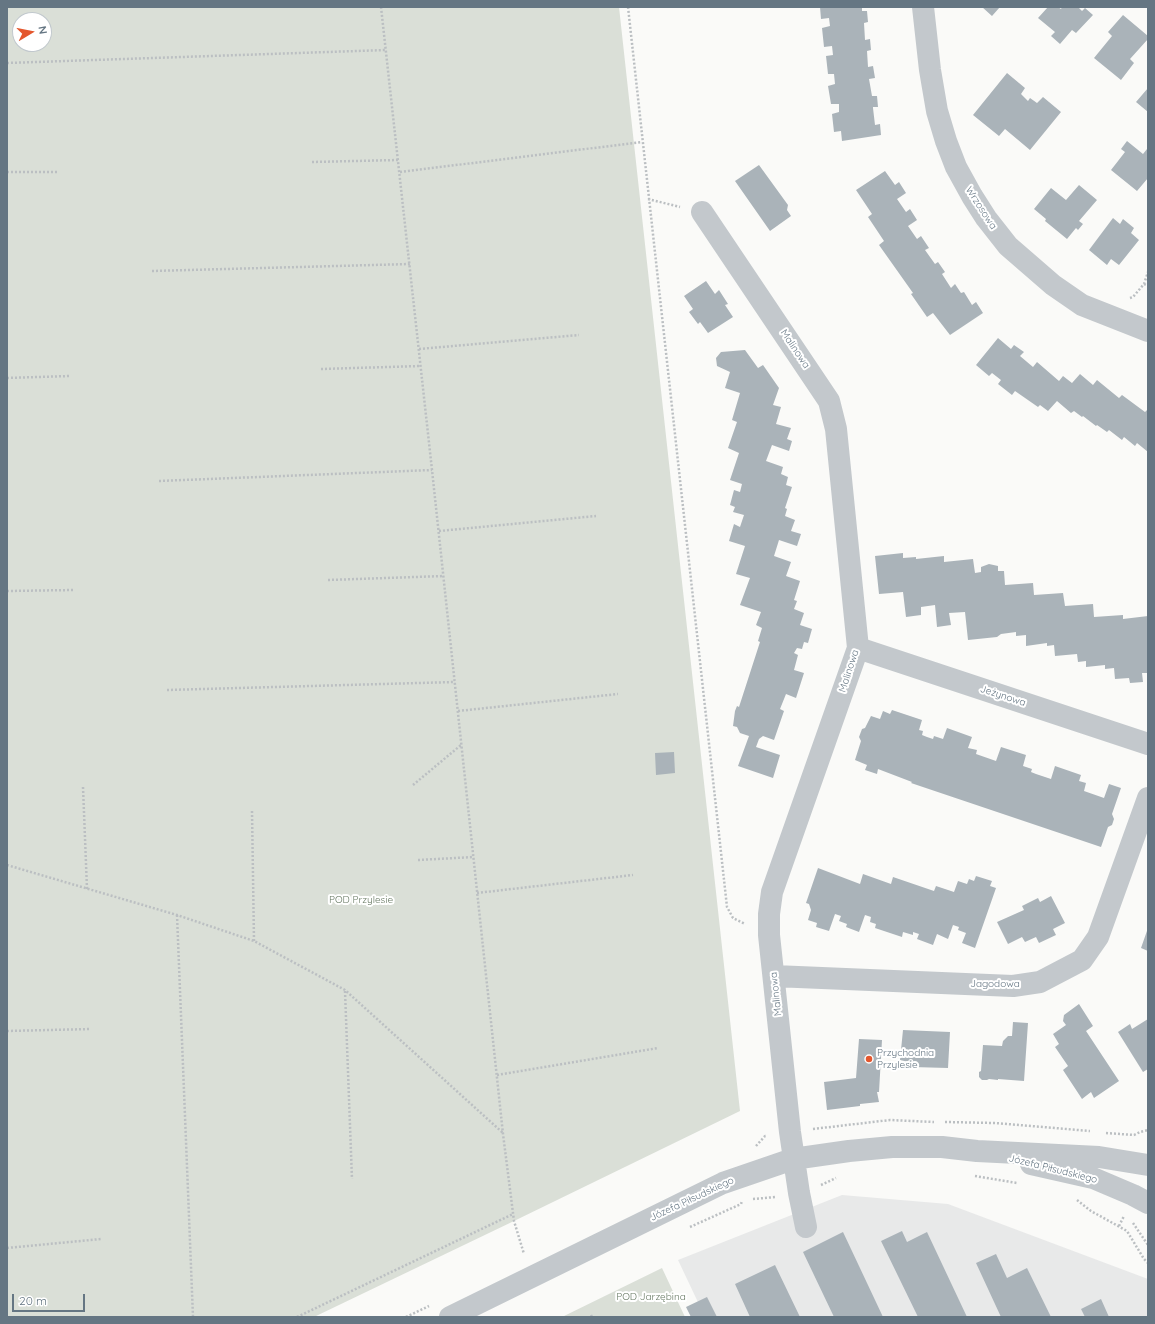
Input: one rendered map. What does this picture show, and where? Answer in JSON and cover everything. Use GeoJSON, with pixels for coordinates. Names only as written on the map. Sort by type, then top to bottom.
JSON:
{"type":"FeatureCollection","features":[{"type":"Feature","properties":{"kind":"street","name":"Wrzosowa"},"geometry":{"type":"LineString","coordinates":[[923,7],[930,70],[937,111],[946,141],[956,166],[986,218],[1008,246],[1053,286],[1082,305],[1147,329]]}},
{"type":"Feature","properties":{"kind":"street","name":"Malinowa"},"geometry":{"type":"LineString","coordinates":[[702,212],[829,401],[836,429],[858,648],[772,892],[770,914],[770,935],[793,1159],[806,1227]]}},
{"type":"Feature","properties":{"kind":"street","name":"Jeżynowa"},"geometry":{"type":"LineString","coordinates":[[858,648],[1148,744]]}},
{"type":"Feature","properties":{"kind":"street","name":"Jagodowa"},"geometry":{"type":"LineString","coordinates":[[774,976],[1013,986],[1040,982],[1082,960],[1098,938],[1148,798]]}},
{"type":"Feature","properties":{"kind":"street","name":"Józefa Piłsudskiego"},"geometry":{"type":"LineString","coordinates":[[450,1317],[723,1183],[793,1159],[849,1150],[892,1147],[942,1147],[977,1151],[1099,1157],[1138,1163]]}},
{"type":"Feature","properties":{"kind":"street","name":"Józefa Piłsudskiego"},"geometry":{"type":"LineString","coordinates":[[977,1151],[1093,1178],[1148,1203]]}},
{"type":"Feature","properties":{"kind":"path"},"geometry":{"type":"LineString","coordinates":[[381,7],[444,576],[503,1134],[513,1214],[525,1258],[533,1277]]}},
{"type":"Feature","properties":{"kind":"path"},"geometry":{"type":"LineString","coordinates":[[628,7],[727,907],[733,918],[770,935]]}},
{"type":"Feature","properties":{"kind":"path"},"geometry":{"type":"LineString","coordinates":[[7,63],[386,50]]}},
{"type":"Feature","properties":{"kind":"path"},"geometry":{"type":"LineString","coordinates":[[400,172],[642,142]]}},
{"type":"Feature","properties":{"kind":"path"},"geometry":{"type":"LineString","coordinates":[[312,162],[398,160]]}},
{"type":"Feature","properties":{"kind":"path"},"geometry":{"type":"LineString","coordinates":[[7,172],[57,172]]}},
{"type":"Feature","properties":{"kind":"path"},"geometry":{"type":"LineString","coordinates":[[648,199],[702,212]]}},
{"type":"Feature","properties":{"kind":"path"},"geometry":{"type":"LineString","coordinates":[[152,270],[410,264]]}},
{"type":"Feature","properties":{"kind":"path"},"geometry":{"type":"LineString","coordinates":[[1144,284],[1148,286]]}},
{"type":"Feature","properties":{"kind":"path"},"geometry":{"type":"LineString","coordinates":[[419,349],[579,335]]}},
{"type":"Feature","properties":{"kind":"path"},"geometry":{"type":"LineString","coordinates":[[322,369],[421,366]]}},
{"type":"Feature","properties":{"kind":"path"},"geometry":{"type":"LineString","coordinates":[[7,378],[69,376]]}},
{"type":"Feature","properties":{"kind":"path"},"geometry":{"type":"LineString","coordinates":[[159,481],[432,470]]}},
{"type":"Feature","properties":{"kind":"path"},"geometry":{"type":"LineString","coordinates":[[439,531],[596,516]]}},
{"type":"Feature","properties":{"kind":"path"},"geometry":{"type":"LineString","coordinates":[[328,580],[444,576]]}},
{"type":"Feature","properties":{"kind":"path"},"geometry":{"type":"LineString","coordinates":[[7,591],[74,590]]}},
{"type":"Feature","properties":{"kind":"path"},"geometry":{"type":"LineString","coordinates":[[167,690],[455,682]]}},
{"type":"Feature","properties":{"kind":"path"},"geometry":{"type":"LineString","coordinates":[[458,711],[618,694]]}},
{"type":"Feature","properties":{"kind":"path"},"geometry":{"type":"LineString","coordinates":[[413,785],[462,745]]}},
{"type":"Feature","properties":{"kind":"path"},"geometry":{"type":"LineString","coordinates":[[83,788],[87,889]]}},
{"type":"Feature","properties":{"kind":"path"},"geometry":{"type":"LineString","coordinates":[[252,811],[254,941]]}},
{"type":"Feature","properties":{"kind":"path"},"geometry":{"type":"LineString","coordinates":[[418,860],[474,858]]}},
{"type":"Feature","properties":{"kind":"path"},"geometry":{"type":"LineString","coordinates":[[7,865],[177,915],[254,941],[345,990],[503,1134]]}},
{"type":"Feature","properties":{"kind":"path"},"geometry":{"type":"LineString","coordinates":[[477,893],[633,875]]}},
{"type":"Feature","properties":{"kind":"path"},"geometry":{"type":"LineString","coordinates":[[177,915],[193,1317]]}},
{"type":"Feature","properties":{"kind":"path"},"geometry":{"type":"LineString","coordinates":[[345,990],[352,1179]]}},
{"type":"Feature","properties":{"kind":"path"},"geometry":{"type":"LineString","coordinates":[[7,1031],[91,1029]]}},
{"type":"Feature","properties":{"kind":"path"},"geometry":{"type":"LineString","coordinates":[[497,1075],[658,1048]]}},
{"type":"Feature","properties":{"kind":"path"},"geometry":{"type":"LineString","coordinates":[[1138,1163],[1134,1135],[1148,1130]]}},
{"type":"Feature","properties":{"kind":"path"},"geometry":{"type":"LineString","coordinates":[[1119,1189],[1112,1211],[1130,1219],[1148,1245]]}},
{"type":"Feature","properties":{"kind":"path"},"geometry":{"type":"LineString","coordinates":[[688,1228],[741,1204],[743,1199]]}},
{"type":"Feature","properties":{"kind":"path"},"geometry":{"type":"LineString","coordinates":[[297,1317],[513,1214]]}},
{"type":"Feature","properties":{"kind":"path"},"geometry":{"type":"LineString","coordinates":[[1119,1226],[1128,1231],[1144,1259],[1148,1262]]}},
{"type":"Feature","properties":{"kind":"path"},"geometry":{"type":"LineString","coordinates":[[7,1248],[101,1239]]}},
{"type":"Feature","properties":{"kind":"shaded area"},"geometry":{"type":"Polygon","coordinates":[[[842,1195],[948,1204],[1148,1279],[1148,1317],[705,1317],[678,1260],[842,1195]]]}},
{"type":"Feature","properties":{"kind":"green space","name":"POD Przylesie"},"geometry":{"type":"Polygon","coordinates":[[[7,7],[619,7],[740,1111],[314,1317],[7,1317],[7,7]]]}},
{"type":"Feature","properties":{"kind":"green space","name":"POD Jarzębina"},"geometry":{"type":"Polygon","coordinates":[[[662,1268],[685,1317],[562,1317],[662,1268]]]}},
{"type":"Feature","properties":{"kind":"building"},"geometry":{"type":"Polygon","coordinates":[[[820,7],[862,7],[862,11],[867,11],[868,22],[864,23],[865,40],[870,39],[871,50],[867,51],[868,67],[873,66],[875,78],[869,79],[872,96],[877,96],[878,107],[873,108],[875,125],[880,124],[881,135],[842,141],[841,131],[834,132],[832,114],[839,112],[839,104],[831,104],[828,86],[835,84],[834,74],[828,74],[826,56],[833,55],[832,46],[824,47],[822,28],[830,26],[829,18],[821,19],[820,7]]]}},
{"type":"Feature","properties":{"kind":"building"},"geometry":{"type":"Polygon","coordinates":[[[982,7],[1000,7],[992,16],[982,7]]]}},
{"type":"Feature","properties":{"kind":"building"},"geometry":{"type":"Polygon","coordinates":[[[1048,7],[1058,7],[1061,9],[1062,7],[1078,7],[1082,11],[1085,8],[1093,15],[1076,33],[1072,30],[1060,44],[1051,36],[1055,32],[1038,18],[1048,7]]]}},
{"type":"Feature","properties":{"kind":"building"},"geometry":{"type":"Polygon","coordinates":[[[1123,15],[1148,36],[1148,39],[1130,59],[1134,63],[1121,80],[1094,58],[1112,36],[1108,32],[1123,15]]]}},
{"type":"Feature","properties":{"kind":"building"},"geometry":{"type":"Polygon","coordinates":[[[1007,73],[1025,88],[1021,94],[1028,101],[1030,98],[1037,103],[1043,97],[1061,112],[1030,150],[1005,129],[999,136],[973,115],[1007,73]]]}},
{"type":"Feature","properties":{"kind":"building"},"geometry":{"type":"Polygon","coordinates":[[[1148,88],[1148,112],[1136,102],[1148,88]]]}},
{"type":"Feature","properties":{"kind":"building"},"geometry":{"type":"Polygon","coordinates":[[[1127,141],[1143,154],[1147,149],[1148,150],[1148,178],[1137,191],[1111,170],[1125,152],[1121,149],[1127,141]]]}},
{"type":"Feature","properties":{"kind":"building"},"geometry":{"type":"Polygon","coordinates":[[[759,165],[788,205],[787,210],[791,216],[770,231],[735,181],[759,165]]]}},
{"type":"Feature","properties":{"kind":"building"},"geometry":{"type":"Polygon","coordinates":[[[885,171],[895,185],[899,182],[906,193],[897,199],[906,212],[910,209],[917,220],[908,226],[917,239],[921,236],[929,248],[925,250],[935,264],[938,262],[945,272],[942,274],[951,288],[955,284],[961,293],[964,292],[972,305],[976,302],[983,313],[950,335],[933,313],[927,317],[911,294],[913,293],[879,245],[884,241],[868,217],[872,214],[856,190],[885,171]]]}},
{"type":"Feature","properties":{"kind":"building"},"geometry":{"type":"Polygon","coordinates":[[[1079,185],[1097,200],[1079,221],[1083,224],[1078,230],[1076,228],[1067,239],[1045,221],[1046,219],[1034,209],[1051,188],[1066,200],[1079,185]]]}},
{"type":"Feature","properties":{"kind":"building"},"geometry":{"type":"Polygon","coordinates":[[[1113,218],[1120,224],[1123,219],[1134,228],[1131,233],[1139,240],[1119,265],[1111,259],[1107,265],[1089,250],[1113,218]]]}},
{"type":"Feature","properties":{"kind":"building"},"geometry":{"type":"Polygon","coordinates":[[[706,281],[715,294],[719,290],[728,304],[725,305],[733,317],[708,333],[700,322],[698,324],[689,312],[693,309],[684,296],[706,281]]]}},
{"type":"Feature","properties":{"kind":"building"},"geometry":{"type":"Polygon","coordinates":[[[998,338],[1011,349],[1014,345],[1024,352],[1020,356],[1033,367],[1037,362],[1059,381],[1063,376],[1072,383],[1080,374],[1093,385],[1097,380],[1119,398],[1122,395],[1145,412],[1148,409],[1148,452],[1137,443],[1135,446],[1124,437],[1122,440],[1109,430],[1107,432],[1074,411],[1071,413],[1057,401],[1048,411],[1040,405],[1038,407],[1015,391],[1012,395],[998,384],[1001,380],[992,373],[989,376],[976,365],[998,338]]]}},
{"type":"Feature","properties":{"kind":"building"},"geometry":{"type":"Polygon","coordinates":[[[745,350],[758,368],[763,365],[779,388],[773,405],[781,407],[776,424],[791,428],[787,439],[792,441],[789,451],[772,445],[766,461],[783,467],[781,474],[788,477],[786,485],[792,487],[785,508],[787,509],[785,516],[795,520],[791,531],[801,534],[797,546],[779,540],[774,556],[791,562],[786,576],[800,581],[794,600],[797,601],[794,609],[804,613],[800,625],[812,629],[808,643],[804,642],[802,649],[797,648],[794,653],[798,655],[794,670],[804,673],[796,698],[786,694],[780,709],[784,711],[774,740],[763,736],[759,739],[756,747],[780,755],[773,778],[738,766],[749,736],[740,733],[737,727],[733,726],[735,711],[737,706],[739,707],[760,642],[758,641],[762,628],[756,625],[761,612],[740,605],[750,578],[736,574],[745,546],[729,541],[734,524],[740,527],[744,515],[733,512],[735,507],[730,505],[734,490],[740,492],[742,484],[730,480],[739,453],[728,448],[737,422],[732,420],[740,393],[725,388],[730,372],[717,366],[716,358],[721,352],[745,350]]]}},
{"type":"Feature","properties":{"kind":"building"},"geometry":{"type":"Polygon","coordinates":[[[903,553],[903,558],[916,557],[916,559],[944,556],[944,562],[973,559],[975,573],[981,572],[981,567],[989,564],[998,566],[998,571],[1004,571],[1005,585],[1033,583],[1034,595],[1063,593],[1065,606],[1093,604],[1094,617],[1123,615],[1123,619],[1148,616],[1148,673],[1142,673],[1143,682],[1130,683],[1129,678],[1115,679],[1114,668],[1105,669],[1105,665],[1086,667],[1086,661],[1078,662],[1077,654],[1055,656],[1054,645],[1047,646],[1047,643],[1026,646],[1026,635],[1016,636],[1016,632],[1001,634],[997,637],[968,640],[965,612],[949,613],[951,625],[937,627],[935,605],[921,607],[921,615],[906,617],[903,592],[879,594],[875,556],[903,553]]]}},
{"type":"Feature","properties":{"kind":"building"},"geometry":{"type":"Polygon","coordinates":[[[892,710],[922,720],[919,730],[923,731],[922,735],[927,737],[933,739],[934,736],[943,739],[947,728],[972,737],[968,748],[977,750],[976,754],[996,761],[1001,747],[1026,755],[1023,766],[1032,769],[1031,772],[1036,774],[1051,779],[1055,766],[1081,775],[1079,781],[1086,783],[1084,791],[1104,798],[1109,784],[1121,788],[1112,814],[1114,819],[1112,825],[1108,827],[1101,847],[911,783],[912,782],[878,769],[877,774],[865,770],[867,765],[855,760],[861,741],[859,737],[862,729],[865,728],[871,716],[880,719],[883,711],[890,714],[892,710]]]}},
{"type":"Feature","properties":{"kind":"building"},"geometry":{"type":"Polygon","coordinates":[[[674,752],[675,773],[656,775],[655,753],[674,752]]]}},
{"type":"Feature","properties":{"kind":"building"},"geometry":{"type":"Polygon","coordinates":[[[818,868],[860,884],[863,874],[891,884],[893,877],[934,891],[936,886],[954,892],[958,881],[967,884],[969,879],[974,881],[976,876],[992,881],[990,886],[996,888],[975,948],[962,943],[966,933],[958,930],[959,927],[953,925],[948,939],[937,934],[933,945],[917,939],[919,934],[913,932],[913,935],[903,932],[902,937],[875,928],[876,924],[870,922],[871,917],[865,915],[859,932],[846,927],[847,924],[839,921],[841,916],[835,914],[829,931],[816,927],[817,923],[808,920],[811,910],[809,904],[806,903],[818,868]]]}},
{"type":"Feature","properties":{"kind":"building"},"geometry":{"type":"Polygon","coordinates":[[[1051,896],[1065,923],[1053,929],[1056,935],[1039,943],[1036,937],[1025,942],[1022,937],[1008,944],[997,922],[1024,910],[1022,906],[1038,898],[1040,902],[1051,896]]]}},
{"type":"Feature","properties":{"kind":"building"},"geometry":{"type":"Polygon","coordinates":[[[1148,928],[1148,951],[1141,948],[1148,928]]]}},
{"type":"Feature","properties":{"kind":"building"},"geometry":{"type":"Polygon","coordinates":[[[1079,1004],[1093,1026],[1086,1031],[1119,1081],[1094,1098],[1091,1092],[1082,1099],[1063,1070],[1068,1066],[1055,1047],[1059,1044],[1053,1034],[1066,1025],[1063,1021],[1064,1015],[1079,1004]]]}},
{"type":"Feature","properties":{"kind":"building"},"geometry":{"type":"Polygon","coordinates":[[[1148,1019],[1148,1069],[1143,1072],[1118,1032],[1130,1024],[1132,1029],[1148,1019]]]}},
{"type":"Feature","properties":{"kind":"building"},"geometry":{"type":"Polygon","coordinates":[[[1013,1022],[1028,1023],[1024,1081],[998,1079],[982,1080],[979,1077],[979,1072],[981,1071],[983,1045],[1002,1046],[1003,1041],[1008,1036],[1012,1036],[1013,1022]]]}},
{"type":"Feature","properties":{"kind":"building"},"geometry":{"type":"Polygon","coordinates":[[[903,1030],[950,1032],[948,1068],[912,1067],[913,1063],[900,1060],[903,1030]]]}},
{"type":"Feature","properties":{"kind":"building","name":"Przychodnia Przylesie"},"geometry":{"type":"Polygon","coordinates":[[[859,1039],[882,1040],[879,1092],[877,1092],[879,1102],[827,1110],[824,1082],[856,1078],[859,1039]]]}},
{"type":"Feature","properties":{"kind":"building"},"geometry":{"type":"Polygon","coordinates":[[[902,1231],[907,1242],[927,1232],[967,1317],[918,1317],[881,1241],[902,1231]]]}},
{"type":"Feature","properties":{"kind":"building"},"geometry":{"type":"Polygon","coordinates":[[[843,1232],[883,1317],[834,1317],[803,1252],[843,1232]]]}},
{"type":"Feature","properties":{"kind":"building"},"geometry":{"type":"Polygon","coordinates":[[[996,1254],[1007,1278],[1027,1268],[1051,1317],[1001,1317],[976,1263],[996,1254]]]}},
{"type":"Feature","properties":{"kind":"building"},"geometry":{"type":"Polygon","coordinates":[[[775,1265],[800,1317],[750,1317],[735,1284],[775,1265]]]}},
{"type":"Feature","properties":{"kind":"building"},"geometry":{"type":"Polygon","coordinates":[[[707,1297],[717,1317],[691,1317],[686,1307],[707,1297]]]}},
{"type":"Feature","properties":{"kind":"building"},"geometry":{"type":"Polygon","coordinates":[[[1101,1299],[1109,1317],[1085,1317],[1081,1309],[1101,1299]]]}},
{"type":"Feature","properties":{"kind":"place","name":"Przychodnia Przylesie"},"geometry":{"type":"Point","coordinates":[869,1059]}}]}
